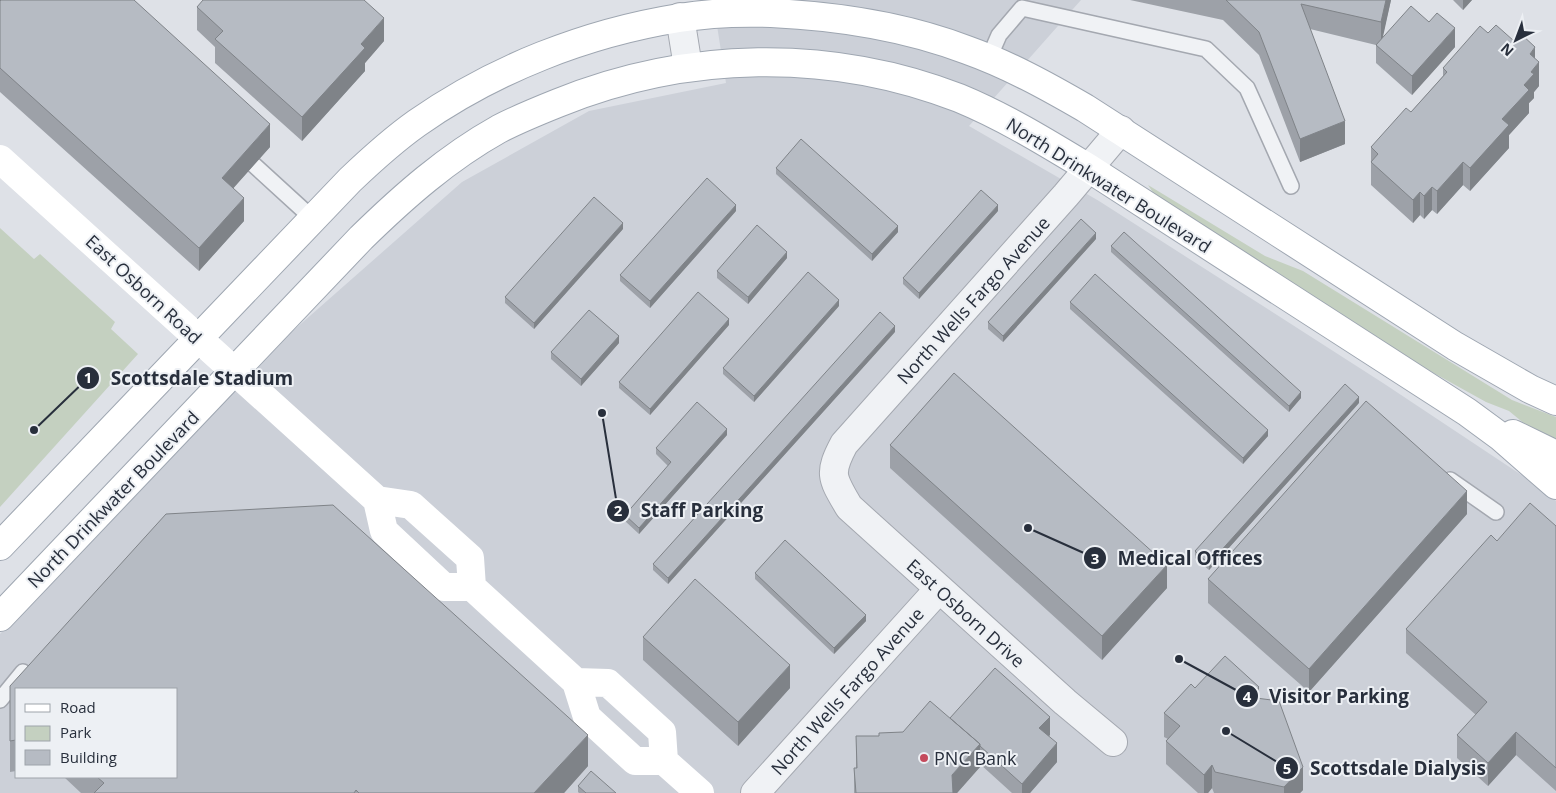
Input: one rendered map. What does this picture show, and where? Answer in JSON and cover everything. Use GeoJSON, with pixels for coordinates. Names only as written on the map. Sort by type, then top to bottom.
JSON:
{"type":"FeatureCollection","features":[{"type":"Feature","properties":{"kind":"main road"},"geometry":{"type":"LineString","coordinates":[[0,546],[312,218],[350,180],[417,123],[490,79],[533,59],[574,44],[617,32],[679,9],[842,18],[927,36],[990,58],[1046,86],[1121,130],[1455,346],[1530,389],[1556,401]]}},
{"type":"Feature","properties":{"kind":"main road","name":"North Drinkwater Boulevard"},"geometry":{"type":"LineString","coordinates":[[0,617],[392,208],[425,180],[460,154],[500,129],[579,94],[620,81],[688,66],[748,62],[791,63],[834,66],[878,74],[924,86],[959,99],[1036,136],[1467,412],[1507,442],[1556,485]]}},
{"type":"Feature","properties":{"kind":"main road","name":"East Osborn Road"},"geometry":{"type":"LineString","coordinates":[[0,159],[377,500]]}},
{"type":"Feature","properties":{"kind":"main road"},"geometry":{"type":"LineString","coordinates":[[1467,412],[1548,451],[1556,459]]}},
{"type":"Feature","properties":{"kind":"main road"},"geometry":{"type":"LineString","coordinates":[[472,587],[470,558],[445,535],[411,505],[377,500],[384,531],[444,587],[472,587],[576,682],[587,717],[635,761],[664,761],[700,793]]}},
{"type":"Feature","properties":{"kind":"main road"},"geometry":{"type":"LineString","coordinates":[[576,682],[608,683],[662,732],[664,761]]}},
{"type":"Feature","properties":{"kind":"street"},"geometry":{"type":"LineString","coordinates":[[679,9],[688,66]]}},
{"type":"Feature","properties":{"kind":"street","name":"North Wells Fargo Avenue"},"geometry":{"type":"LineString","coordinates":[[832,473],[835,461],[844,444],[1090,169],[1121,130]]}},
{"type":"Feature","properties":{"kind":"street","name":"East Osborn Drive"},"geometry":{"type":"LineString","coordinates":[[832,473],[838,489],[849,507],[1065,702],[1113,742]]}},
{"type":"Feature","properties":{"kind":"street","name":"North Wells Fargo Avenue"},"geometry":{"type":"LineString","coordinates":[[755,793],[939,588]]}},
{"type":"Feature","properties":{"kind":"lane"},"geometry":{"type":"LineString","coordinates":[[990,58],[999,35],[1022,3],[1206,49],[1247,88],[1291,186]]}},
{"type":"Feature","properties":{"kind":"lane"},"geometry":{"type":"LineString","coordinates":[[254,165],[312,218]]}},
{"type":"Feature","properties":{"kind":"lane"},"geometry":{"type":"LineString","coordinates":[[1441,473],[1496,512]]}},
{"type":"Feature","properties":{"kind":"lane"},"geometry":{"type":"LineString","coordinates":[[0,700],[29,666]]}},
{"type":"Feature","properties":{"kind":"shaded area"},"geometry":{"type":"Polygon","coordinates":[[[713,0],[1081,0],[969,126],[1099,201],[1383,383],[1544,490],[1556,501],[1556,793],[0,793],[0,634],[286,337],[462,182],[589,111],[726,83],[713,0]]]}},
{"type":"Feature","properties":{"kind":"green space"},"geometry":{"type":"Polygon","coordinates":[[[1148,185],[1265,256],[1303,271],[1512,400],[1556,417],[1556,450],[1509,411],[1486,402],[1412,361],[1156,197],[1148,185]]]}},
{"type":"Feature","properties":{"kind":"green space"},"geometry":{"type":"Polygon","coordinates":[[[0,228],[34,259],[40,254],[115,322],[111,329],[138,354],[0,507],[0,228]]]}},
{"type":"Feature","properties":{"kind":"building"},"geometry":{"type":"Polygon","coordinates":[[[1,0],[134,0],[270,124],[222,178],[244,198],[199,248],[0,68],[1,0]]]}},
{"type":"Feature","properties":{"kind":"building"},"geometry":{"type":"Polygon","coordinates":[[[203,0],[364,0],[384,18],[361,44],[365,48],[302,117],[215,39],[223,31],[197,7],[203,0]]]}},
{"type":"Feature","properties":{"kind":"building"},"geometry":{"type":"Polygon","coordinates":[[[1226,0],[1386,0],[1381,22],[1301,4],[1345,121],[1300,139],[1259,32],[1226,0]]]}},
{"type":"Feature","properties":{"kind":"building"},"geometry":{"type":"Polygon","coordinates":[[[1411,6],[1429,22],[1437,13],[1455,28],[1412,76],[1376,45],[1411,6]]]}},
{"type":"Feature","properties":{"kind":"building"},"geometry":{"type":"Polygon","coordinates":[[[1496,25],[1514,41],[1521,34],[1535,47],[1530,54],[1539,62],[1531,72],[1534,74],[1524,85],[1529,90],[1502,119],[1509,125],[1470,168],[1463,162],[1437,191],[1432,187],[1424,196],[1420,192],[1413,200],[1371,162],[1378,154],[1371,147],[1406,108],[1411,112],[1447,72],[1443,68],[1480,26],[1488,33],[1496,25]]]}},
{"type":"Feature","properties":{"kind":"building"},"geometry":{"type":"Polygon","coordinates":[[[801,139],[898,226],[872,254],[776,168],[801,139]]]}},
{"type":"Feature","properties":{"kind":"building"},"geometry":{"type":"Polygon","coordinates":[[[707,178],[736,205],[650,301],[620,275],[707,178]]]}},
{"type":"Feature","properties":{"kind":"building"},"geometry":{"type":"Polygon","coordinates":[[[981,190],[998,205],[919,293],[903,278],[981,190]]]}},
{"type":"Feature","properties":{"kind":"building"},"geometry":{"type":"Polygon","coordinates":[[[594,197],[623,223],[534,323],[505,297],[594,197]]]}},
{"type":"Feature","properties":{"kind":"building"},"geometry":{"type":"Polygon","coordinates":[[[1081,219],[1096,233],[1003,336],[988,322],[1081,219]]]}},
{"type":"Feature","properties":{"kind":"building"},"geometry":{"type":"Polygon","coordinates":[[[757,225],[787,252],[748,297],[717,271],[757,225]]]}},
{"type":"Feature","properties":{"kind":"building"},"geometry":{"type":"Polygon","coordinates":[[[1124,232],[1301,392],[1289,406],[1111,246],[1124,232]]]}},
{"type":"Feature","properties":{"kind":"building"},"geometry":{"type":"Polygon","coordinates":[[[808,272],[839,300],[754,396],[723,368],[808,272]]]}},
{"type":"Feature","properties":{"kind":"building"},"geometry":{"type":"Polygon","coordinates":[[[1095,274],[1268,430],[1243,458],[1070,302],[1095,274]]]}},
{"type":"Feature","properties":{"kind":"building"},"geometry":{"type":"Polygon","coordinates":[[[698,292],[729,319],[650,409],[619,382],[698,292]]]}},
{"type":"Feature","properties":{"kind":"building"},"geometry":{"type":"Polygon","coordinates":[[[589,310],[619,336],[581,379],[551,352],[589,310]]]}},
{"type":"Feature","properties":{"kind":"building"},"geometry":{"type":"Polygon","coordinates":[[[880,312],[895,326],[668,578],[653,564],[880,312]]]}},
{"type":"Feature","properties":{"kind":"building"},"geometry":{"type":"Polygon","coordinates":[[[954,373],[1167,565],[1102,636],[890,445],[954,373]]]}},
{"type":"Feature","properties":{"kind":"building"},"geometry":{"type":"Polygon","coordinates":[[[1345,384],[1359,397],[1209,564],[1195,551],[1345,384]]]}},
{"type":"Feature","properties":{"kind":"building"},"geometry":{"type":"Polygon","coordinates":[[[1366,401],[1467,491],[1309,669],[1208,579],[1366,401]]]}},
{"type":"Feature","properties":{"kind":"building"},"geometry":{"type":"Polygon","coordinates":[[[697,402],[727,429],[639,528],[625,515],[671,462],[656,448],[697,402]]]}},
{"type":"Feature","properties":{"kind":"building"},"geometry":{"type":"Polygon","coordinates":[[[1530,503],[1556,526],[1556,768],[1516,732],[1488,763],[1457,735],[1487,702],[1406,629],[1491,535],[1497,541],[1530,503]]]}},
{"type":"Feature","properties":{"kind":"building"},"geometry":{"type":"Polygon","coordinates":[[[333,505],[588,735],[534,793],[359,793],[356,790],[354,793],[94,793],[104,783],[98,778],[178,778],[178,688],[15,688],[15,740],[10,741],[10,686],[166,514],[333,505]]]}},
{"type":"Feature","properties":{"kind":"building"},"geometry":{"type":"Polygon","coordinates":[[[785,540],[866,615],[834,648],[755,573],[785,540]]]}},
{"type":"Feature","properties":{"kind":"building"},"geometry":{"type":"Polygon","coordinates":[[[695,579],[790,665],[738,722],[643,637],[695,579]]]}},
{"type":"Feature","properties":{"kind":"building"},"geometry":{"type":"Polygon","coordinates":[[[1225,656],[1259,687],[1252,694],[1256,698],[1279,701],[1303,767],[1284,787],[1215,772],[1212,765],[1204,775],[1166,741],[1180,726],[1164,713],[1191,684],[1195,688],[1225,656]]]}},
{"type":"Feature","properties":{"kind":"building"},"geometry":{"type":"Polygon","coordinates":[[[995,668],[1050,717],[1039,728],[1057,743],[1022,784],[950,718],[995,668]]]}},
{"type":"Feature","properties":{"kind":"building","name":"PNC Bank"},"geometry":{"type":"Polygon","coordinates":[[[930,701],[980,744],[952,775],[953,793],[856,793],[854,768],[857,768],[856,736],[879,736],[879,733],[903,732],[930,701]]]}},
{"type":"Feature","properties":{"kind":"building"},"geometry":{"type":"Polygon","coordinates":[[[591,771],[616,793],[586,793],[578,786],[591,771]]]}},
{"type":"Feature","properties":{"kind":"place","name":"Staff Parking"},"geometry":{"type":"Point","coordinates":[602,413]}},
{"type":"Feature","properties":{"kind":"place","name":"Scottsdale Stadium"},"geometry":{"type":"Point","coordinates":[34,430]}},
{"type":"Feature","properties":{"kind":"place","name":"Medical Offices"},"geometry":{"type":"Point","coordinates":[1028,528]}},
{"type":"Feature","properties":{"kind":"place","name":"Visitor Parking"},"geometry":{"type":"Point","coordinates":[1179,659]}},
{"type":"Feature","properties":{"kind":"place","name":"Scottsdale Dialysis"},"geometry":{"type":"Point","coordinates":[1226,731]}},
{"type":"Feature","properties":{"kind":"place","name":"PNC Bank"},"geometry":{"type":"Point","coordinates":[924,758]}}]}
